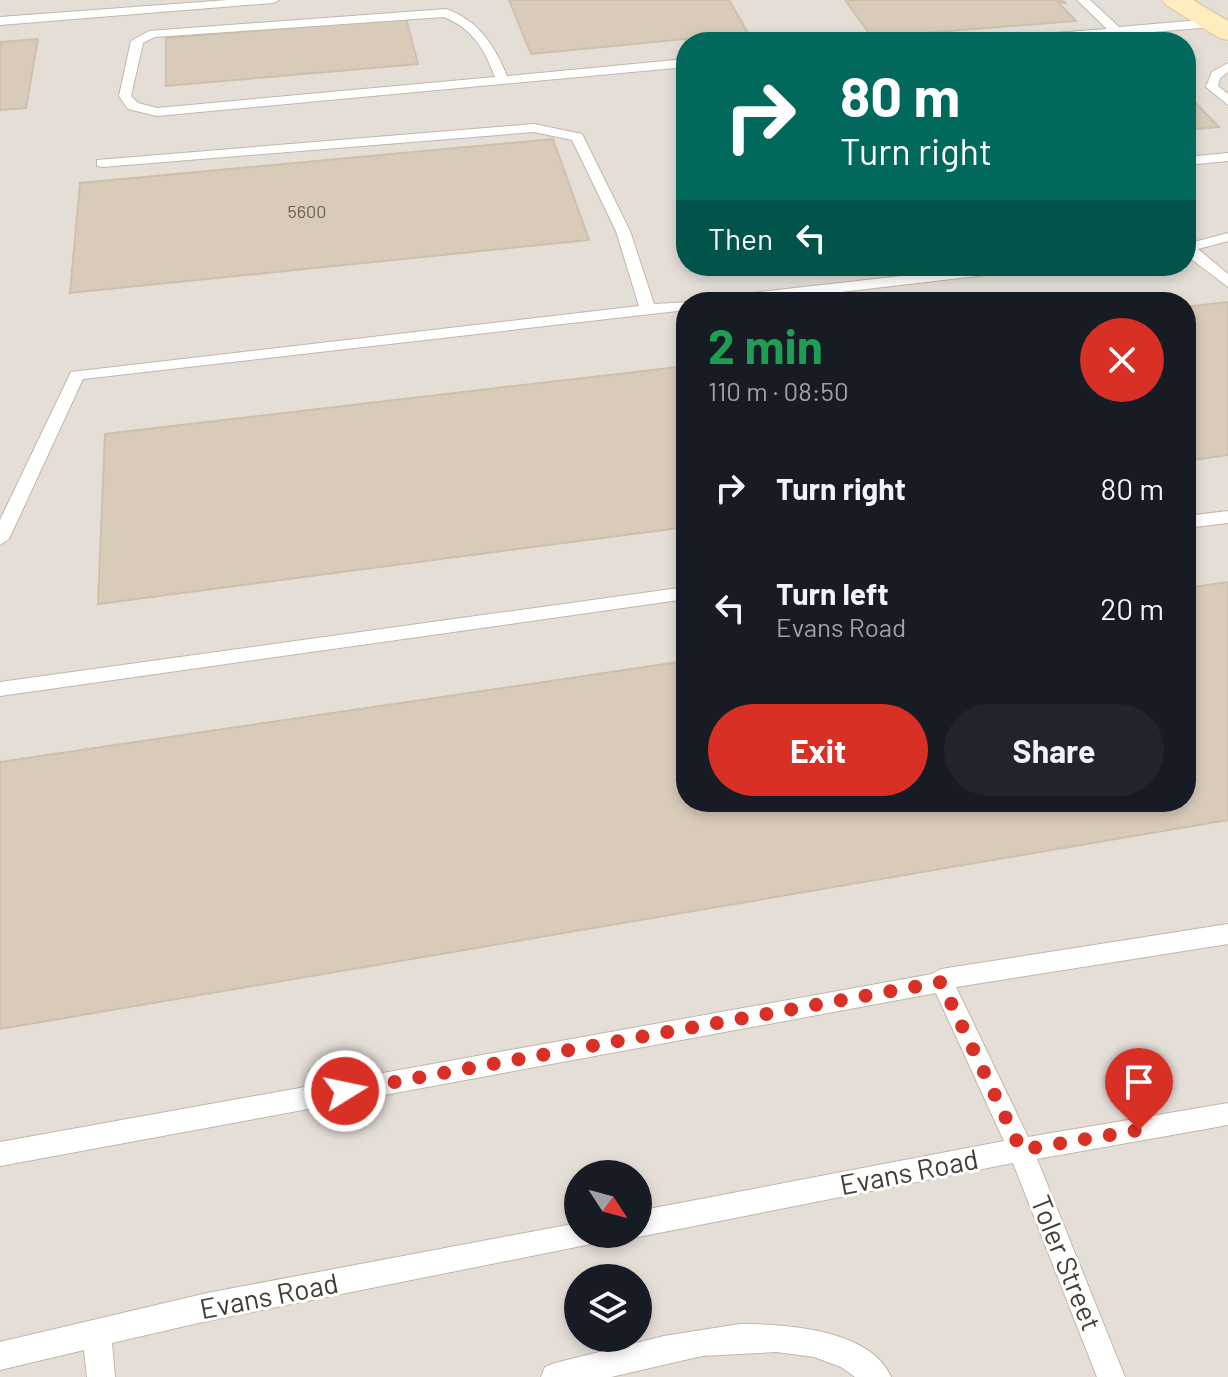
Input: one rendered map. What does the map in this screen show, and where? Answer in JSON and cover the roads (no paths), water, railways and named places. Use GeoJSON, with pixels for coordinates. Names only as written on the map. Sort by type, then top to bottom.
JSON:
{"type":"FeatureCollection","features":[{"type":"Feature","properties":{"kind":"main road"},"geometry":{"type":"LineString","coordinates":[[1175,0],[1220,27]]}},
{"type":"Feature","properties":{"kind":"lane"},"geometry":{"type":"LineString","coordinates":[[0,21],[161,4],[273,0]]}},
{"type":"Feature","properties":{"kind":"lane"},"geometry":{"type":"LineString","coordinates":[[1083,0],[1115,30]]}},
{"type":"Feature","properties":{"kind":"lane"},"geometry":{"type":"LineString","coordinates":[[503,80],[489,45],[462,18],[446,13],[153,34],[137,41],[125,96],[133,106],[157,112],[503,80],[676,64]]}},
{"type":"Feature","properties":{"kind":"lane"},"geometry":{"type":"LineString","coordinates":[[1094,32],[1220,27]]}},
{"type":"Feature","properties":{"kind":"lane"},"geometry":{"type":"LineString","coordinates":[[1228,67],[1216,74],[1212,87],[1228,101]]}},
{"type":"Feature","properties":{"kind":"lane"},"geometry":{"type":"LineString","coordinates":[[102,163],[534,128],[559,131],[577,137],[623,231],[648,310]]}},
{"type":"Feature","properties":{"kind":"lane"},"geometry":{"type":"LineString","coordinates":[[1196,160],[1228,157]]}},
{"type":"Feature","properties":{"kind":"lane"},"geometry":{"type":"LineString","coordinates":[[1196,246],[1228,237]]}},
{"type":"Feature","properties":{"kind":"lane"},"geometry":{"type":"LineString","coordinates":[[1196,255],[1228,282]]}},
{"type":"Feature","properties":{"kind":"lane"},"geometry":{"type":"LineString","coordinates":[[802,292],[942,276]]}},
{"type":"Feature","properties":{"kind":"lane"},"geometry":{"type":"LineString","coordinates":[[0,539],[77,375],[676,306]]}},
{"type":"Feature","properties":{"kind":"lane"},"geometry":{"type":"LineString","coordinates":[[1196,521],[1228,517]]}},
{"type":"Feature","properties":{"kind":"lane"},"geometry":{"type":"LineString","coordinates":[[0,689],[676,594]]}},
{"type":"Feature","properties":{"kind":"lane"},"geometry":{"type":"LineString","coordinates":[[0,1154],[941,982],[941,979],[1228,934]]}},
{"type":"Feature","properties":{"kind":"lane","name":"Toler Street"},"geometry":{"type":"LineString","coordinates":[[941,982],[1021,1150],[1111,1377]]}},
{"type":"Feature","properties":{"kind":"lane","name":"Evans Road"},"geometry":{"type":"LineString","coordinates":[[652,1221],[1021,1150],[1228,1114]]}},
{"type":"Feature","properties":{"kind":"lane","name":"Evans Road"},"geometry":{"type":"LineString","coordinates":[[0,1356],[207,1307],[564,1238]]}},
{"type":"Feature","properties":{"kind":"lane"},"geometry":{"type":"LineString","coordinates":[[97,1333],[101,1377]]}},
{"type":"Feature","properties":{"kind":"lane"},"geometry":{"type":"LineString","coordinates":[[555,1377],[726,1337],[809,1341],[850,1356],[877,1377]]}}]}
